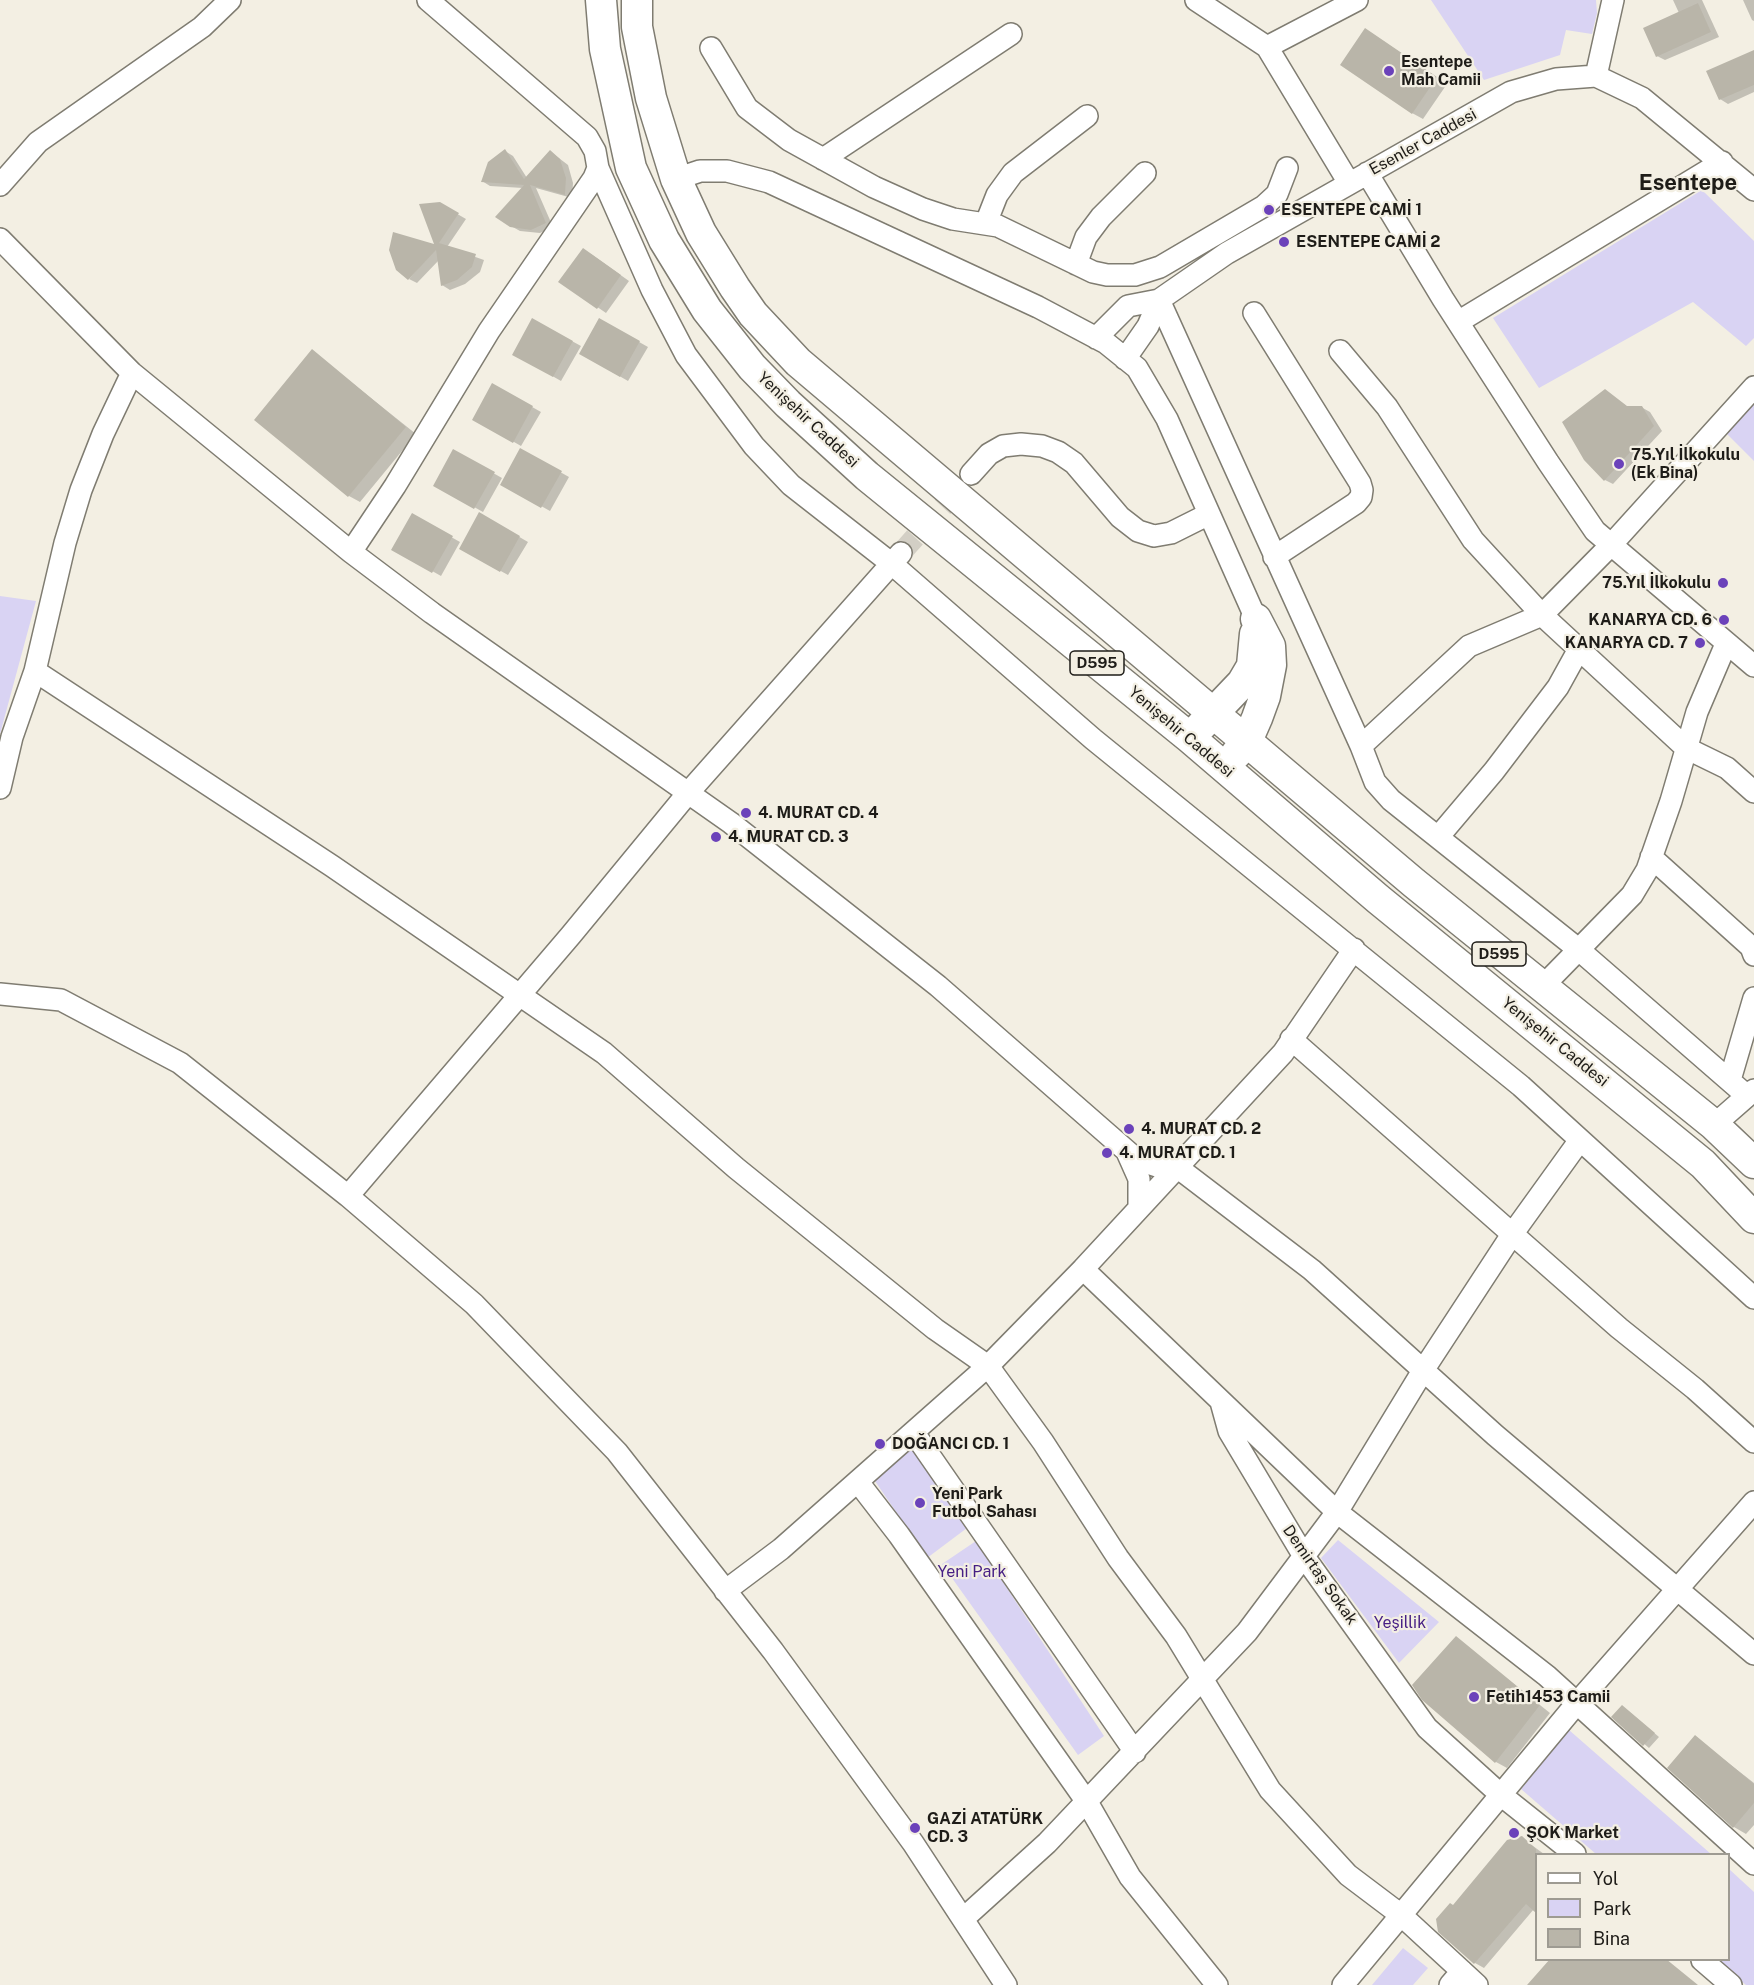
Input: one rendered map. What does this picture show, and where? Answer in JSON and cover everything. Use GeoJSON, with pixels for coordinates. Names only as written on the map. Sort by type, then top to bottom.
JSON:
{"type":"FeatureCollection","features":[{"type":"Feature","properties":{"kind":"highway","name":"Yenişehir Caddesi"},"geometry":{"type":"LineString","coordinates":[[601,0],[605,49],[631,168],[664,240],[707,310],[752,367],[788,404],[867,476],[1190,738],[1378,899],[1703,1164],[1754,1218]]}},
{"type":"Feature","properties":{"kind":"highway","name":"Yenişehir Caddesi"},"geometry":{"type":"LineString","coordinates":[[637,0],[637,27],[651,98],[676,179],[701,232],[735,288],[753,314],[798,362],[1542,987],[1714,1125],[1754,1163]]}},
{"type":"Feature","properties":{"kind":"highway"},"geometry":{"type":"LineString","coordinates":[[1190,738],[1242,683],[1252,666],[1256,619]]}},
{"type":"Feature","properties":{"kind":"highway"},"geometry":{"type":"LineString","coordinates":[[1225,768],[1247,741],[1265,696],[1271,664],[1270,646],[1256,619]]}},
{"type":"Feature","properties":{"kind":"street"},"geometry":{"type":"LineString","coordinates":[[0,162],[38,142],[202,27],[230,0]]}},
{"type":"Feature","properties":{"kind":"street"},"geometry":{"type":"LineString","coordinates":[[428,0],[587,136],[595,151],[598,168],[652,290],[686,355],[754,446],[791,485],[897,558],[1093,739],[1521,1086],[1754,1298]]}},
{"type":"Feature","properties":{"kind":"street"},"geometry":{"type":"LineString","coordinates":[[1196,0],[1267,47],[1458,322],[1595,531],[1754,666]]}},
{"type":"Feature","properties":{"kind":"street"},"geometry":{"type":"LineString","coordinates":[[1267,47],[1357,0]]}},
{"type":"Feature","properties":{"kind":"street"},"geometry":{"type":"LineString","coordinates":[[1596,76],[1613,0]]}},
{"type":"Feature","properties":{"kind":"street"},"geometry":{"type":"LineString","coordinates":[[823,159],[1011,34]]}},
{"type":"Feature","properties":{"kind":"street"},"geometry":{"type":"LineString","coordinates":[[711,48],[747,108],[789,140],[874,187],[922,209],[953,219],[986,223],[1093,272],[1122,276],[1160,267],[1264,206],[1277,194],[1287,168]]}},
{"type":"Feature","properties":{"kind":"street","name":"Esenler Caddesi"},"geometry":{"type":"LineString","coordinates":[[1096,338],[1128,306],[1159,300],[1227,253],[1511,92],[1556,79],[1596,76],[1642,98],[1754,190]]}},
{"type":"Feature","properties":{"kind":"street"},"geometry":{"type":"LineString","coordinates":[[986,223],[997,195],[1012,173],[1087,116]]}},
{"type":"Feature","properties":{"kind":"street"},"geometry":{"type":"LineString","coordinates":[[0,185],[38,142]]}},
{"type":"Feature","properties":{"kind":"street"},"geometry":{"type":"LineString","coordinates":[[1458,322],[1722,162]]}},
{"type":"Feature","properties":{"kind":"street"},"geometry":{"type":"LineString","coordinates":[[351,552],[395,486],[489,331],[594,178],[598,168]]}},
{"type":"Feature","properties":{"kind":"street"},"geometry":{"type":"LineString","coordinates":[[676,179],[700,171],[727,171],[769,182],[1038,306],[1096,338],[1137,368],[1167,419],[1256,619]]}},
{"type":"Feature","properties":{"kind":"street"},"geometry":{"type":"LineString","coordinates":[[1076,264],[1086,237],[1145,173]]}},
{"type":"Feature","properties":{"kind":"street"},"geometry":{"type":"LineString","coordinates":[[0,239],[132,373],[351,552],[432,613],[731,823],[938,986],[1136,1159],[1157,1166],[1177,1167],[1312,1270],[1495,1435],[1754,1654]]}},
{"type":"Feature","properties":{"kind":"street"},"geometry":{"type":"LineString","coordinates":[[1125,359],[1148,326],[1159,300]]}},
{"type":"Feature","properties":{"kind":"street"},"geometry":{"type":"LineString","coordinates":[[1159,300],[1362,746],[1375,782],[1390,800],[1439,836],[1578,949],[1731,1080],[1750,1093],[1714,1125]]}},
{"type":"Feature","properties":{"kind":"street"},"geometry":{"type":"LineString","coordinates":[[1254,313],[1360,483],[1362,490],[1361,497],[1356,503],[1274,557]]}},
{"type":"Feature","properties":{"kind":"street"},"geometry":{"type":"LineString","coordinates":[[1340,351],[1386,407],[1473,540],[1542,615],[1686,748],[1727,768],[1754,792]]}},
{"type":"Feature","properties":{"kind":"street"},"geometry":{"type":"LineString","coordinates":[[0,788],[12,737],[35,671],[65,543],[81,490],[103,434],[132,373]]}},
{"type":"Feature","properties":{"kind":"street"},"geometry":{"type":"LineString","coordinates":[[1362,746],[1469,646],[1542,615],[1611,545],[1754,387]]}},
{"type":"Feature","properties":{"kind":"street"},"geometry":{"type":"LineString","coordinates":[[971,474],[988,454],[1003,446],[1021,444],[1042,446],[1058,452],[1074,463],[1120,517],[1138,531],[1154,536],[1171,532],[1209,514]]}},
{"type":"Feature","properties":{"kind":"street"},"geometry":{"type":"LineString","coordinates":[[348,1196],[688,793],[897,558]]}},
{"type":"Feature","properties":{"kind":"street"},"geometry":{"type":"LineString","coordinates":[[1542,987],[1632,895],[1651,857],[1708,682],[1726,644]]}},
{"type":"Feature","properties":{"kind":"street"},"geometry":{"type":"LineString","coordinates":[[1439,836],[1494,771],[1558,687],[1579,649]]}},
{"type":"Feature","properties":{"kind":"street"},"geometry":{"type":"LineString","coordinates":[[35,671],[135,735],[604,1053],[735,1168],[935,1329],[988,1366],[1043,1442],[1118,1558],[1176,1636],[1270,1790],[1348,1875],[1401,1915],[1463,1980]]}},
{"type":"Feature","properties":{"kind":"street"},"geometry":{"type":"LineString","coordinates":[[1651,857],[1751,947],[1754,955]]}},
{"type":"Feature","properties":{"kind":"street"},"geometry":{"type":"LineString","coordinates":[[725,1591],[781,1549],[914,1434],[988,1366],[1083,1269],[1283,1053],[1354,949]]}},
{"type":"Feature","properties":{"kind":"street"},"geometry":{"type":"LineString","coordinates":[[0,994],[61,1000],[180,1063],[348,1196],[474,1304],[609,1444],[774,1651],[913,1843],[1006,1985]]}},
{"type":"Feature","properties":{"kind":"street"},"geometry":{"type":"LineString","coordinates":[[1731,1080],[1754,998]]}},
{"type":"Feature","properties":{"kind":"street"},"geometry":{"type":"LineString","coordinates":[[1291,1039],[1619,1328],[1695,1389],[1754,1442]]}},
{"type":"Feature","properties":{"kind":"street"},"geometry":{"type":"LineString","coordinates":[[963,1918],[1047,1843],[1247,1632],[1305,1558],[1337,1512],[1424,1369],[1513,1233],[1580,1140]]}},
{"type":"Feature","properties":{"kind":"street"},"geometry":{"type":"LineString","coordinates":[[1127,1152],[1138,1179],[1139,1207]]}},
{"type":"Feature","properties":{"kind":"street"},"geometry":{"type":"LineString","coordinates":[[1083,1269],[1337,1512],[1470,1614],[1577,1703],[1754,1864]]}},
{"type":"Feature","properties":{"kind":"street","name":"Demirtaş Sokak"},"geometry":{"type":"LineString","coordinates":[[1221,1402],[1229,1431],[1305,1558],[1427,1728],[1501,1795],[1574,1853]]}},
{"type":"Feature","properties":{"kind":"street"},"geometry":{"type":"LineString","coordinates":[[914,1434],[1135,1752]]}},
{"type":"Feature","properties":{"kind":"street"},"geometry":{"type":"LineString","coordinates":[[858,1482],[899,1535],[1087,1802],[1130,1877],[1217,1985]]}},
{"type":"Feature","properties":{"kind":"street"},"geometry":{"type":"LineString","coordinates":[[1343,1985],[1577,1703],[1754,1502]]}},
{"type":"Feature","properties":{"kind":"street"},"geometry":{"type":"LineString","coordinates":[[1704,1961],[1731,1985]]}},
{"type":"Feature","properties":{"kind":"green space"},"geometry":{"type":"Polygon","coordinates":[[[1431,0],[1596,0],[1597,13],[1592,34],[1566,30],[1560,55],[1484,80],[1431,0]]]}},
{"type":"Feature","properties":{"kind":"green space"},"geometry":{"type":"Polygon","coordinates":[[[1702,190],[1754,241],[1754,338],[1746,346],[1693,302],[1539,388],[1493,318],[1702,190]]]}},
{"type":"Feature","properties":{"kind":"green space"},"geometry":{"type":"Polygon","coordinates":[[[1754,399],[1754,461],[1724,431],[1754,399]]]}},
{"type":"Feature","properties":{"kind":"green space"},"geometry":{"type":"Polygon","coordinates":[[[0,596],[36,601],[0,734],[0,596]]]}},
{"type":"Feature","properties":{"kind":"green space","name":"Yeni Park Futbol Sahası"},"geometry":{"type":"Polygon","coordinates":[[[912,1444],[967,1528],[927,1558],[873,1478],[912,1444]]]}},
{"type":"Feature","properties":{"kind":"green space","name":"Yeşillik"},"geometry":{"type":"Polygon","coordinates":[[[1338,1540],[1439,1622],[1399,1663],[1321,1558],[1338,1540]]]}},
{"type":"Feature","properties":{"kind":"green space","name":"Yeni Park"},"geometry":{"type":"Polygon","coordinates":[[[976,1541],[1104,1736],[1078,1755],[942,1564],[976,1541]]]}},
{"type":"Feature","properties":{"kind":"green space"},"geometry":{"type":"Polygon","coordinates":[[[1569,1730],[1710,1853],[1595,1853],[1521,1789],[1569,1730]]]}},
{"type":"Feature","properties":{"kind":"green space"},"geometry":{"type":"Polygon","coordinates":[[[1730,1870],[1754,1892],[1754,1985],[1746,1985],[1717,1961],[1730,1961],[1730,1870]]]}},
{"type":"Feature","properties":{"kind":"green space"},"geometry":{"type":"Polygon","coordinates":[[[1403,1948],[1428,1968],[1413,1985],[1372,1985],[1403,1948]]]}},
{"type":"Feature","properties":{"kind":"building"},"geometry":{"type":"Polygon","coordinates":[[[1698,3],[1711,32],[1656,57],[1643,28],[1698,3]]]}},
{"type":"Feature","properties":{"kind":"building","name":"Esentepe Mah Camii"},"geometry":{"type":"Polygon","coordinates":[[[1365,28],[1437,77],[1412,114],[1340,65],[1365,28]]]}},
{"type":"Feature","properties":{"kind":"building"},"geometry":{"type":"Polygon","coordinates":[[[1754,50],[1754,85],[1719,100],[1706,71],[1754,50]]]}},
{"type":"Feature","properties":{"kind":"building"},"geometry":{"type":"Polygon","coordinates":[[[505,149],[524,179],[550,150],[560,159],[566,178],[565,195],[530,185],[546,223],[531,230],[510,227],[495,217],[524,185],[481,182],[488,162],[505,149]]]}},
{"type":"Feature","properties":{"kind":"building"},"geometry":{"type":"Polygon","coordinates":[[[440,202],[459,213],[439,243],[476,254],[472,267],[457,280],[441,286],[436,250],[408,280],[396,270],[389,250],[393,232],[434,244],[419,204],[440,202]]]}},
{"type":"Feature","properties":{"kind":"building"},"geometry":{"type":"Polygon","coordinates":[[[583,248],[621,275],[597,309],[558,282],[583,248]]]}},
{"type":"Feature","properties":{"kind":"building"},"geometry":{"type":"Polygon","coordinates":[[[532,318],[573,341],[553,377],[512,355],[532,318]]]}},
{"type":"Feature","properties":{"kind":"building"},"geometry":{"type":"Polygon","coordinates":[[[599,318],[640,341],[620,377],[579,354],[599,318]]]}},
{"type":"Feature","properties":{"kind":"building"},"geometry":{"type":"Polygon","coordinates":[[[312,349],[406,427],[348,497],[254,420],[312,349]]]}},
{"type":"Feature","properties":{"kind":"building"},"geometry":{"type":"Polygon","coordinates":[[[492,383],[533,406],[513,443],[472,420],[492,383]]]}},
{"type":"Feature","properties":{"kind":"building"},"geometry":{"type":"Polygon","coordinates":[[[1605,389],[1627,406],[1642,406],[1654,426],[1604,481],[1584,460],[1562,422],[1605,389]]]}},
{"type":"Feature","properties":{"kind":"building"},"geometry":{"type":"Polygon","coordinates":[[[520,448],[562,471],[541,508],[500,485],[520,448]]]}},
{"type":"Feature","properties":{"kind":"building"},"geometry":{"type":"Polygon","coordinates":[[[453,449],[495,472],[474,509],[433,486],[453,449]]]}},
{"type":"Feature","properties":{"kind":"building"},"geometry":{"type":"Polygon","coordinates":[[[479,512],[520,536],[500,572],[459,549],[479,512]]]}},
{"type":"Feature","properties":{"kind":"building"},"geometry":{"type":"Polygon","coordinates":[[[412,513],[453,536],[432,573],[391,550],[412,513]]]}},
{"type":"Feature","properties":{"kind":"building","name":"Fetih1453 Camii"},"geometry":{"type":"Polygon","coordinates":[[[1456,1636],[1540,1705],[1495,1763],[1422,1700],[1412,1685],[1456,1636]]]}},
{"type":"Feature","properties":{"kind":"building"},"geometry":{"type":"Polygon","coordinates":[[[1622,1705],[1655,1733],[1643,1746],[1611,1717],[1622,1705]]]}},
{"type":"Feature","properties":{"kind":"building"},"geometry":{"type":"Polygon","coordinates":[[[1695,1735],[1754,1784],[1754,1803],[1733,1828],[1667,1768],[1695,1735]]]}},
{"type":"Feature","properties":{"kind":"building"},"geometry":{"type":"Polygon","coordinates":[[[1522,1836],[1536,1849],[1535,1912],[1526,1904],[1474,1964],[1438,1932],[1436,1919],[1450,1903],[1453,1905],[1507,1840],[1522,1836]]]}},
{"type":"Feature","properties":{"kind":"building"},"geometry":{"type":"Polygon","coordinates":[[[1548,1961],[1668,1961],[1698,1985],[1527,1985],[1548,1961]]]}},
{"type":"Feature","properties":{"kind":"tunnel"},"geometry":{"type":"LineString","coordinates":[[901,553],[963,484]]}},
{"type":"Feature","properties":{"kind":"place","name":"Esentepe Mah Camii"},"geometry":{"type":"Point","coordinates":[1389,71]}},
{"type":"Feature","properties":{"kind":"place","name":"ESENTEPE CAMİ 1"},"geometry":{"type":"Point","coordinates":[1269,210]}},
{"type":"Feature","properties":{"kind":"place","name":"ESENTEPE CAMİ 2"},"geometry":{"type":"Point","coordinates":[1284,242]}},
{"type":"Feature","properties":{"kind":"place","name":"75.Yıl İlkokulu (Ek Bina)"},"geometry":{"type":"Point","coordinates":[1619,464]}},
{"type":"Feature","properties":{"kind":"place","name":"75.Yıl İlkokulu"},"geometry":{"type":"Point","coordinates":[1723,583]}},
{"type":"Feature","properties":{"kind":"place","name":"KANARYA CD. 6"},"geometry":{"type":"Point","coordinates":[1724,620]}},
{"type":"Feature","properties":{"kind":"place","name":"KANARYA CD. 7"},"geometry":{"type":"Point","coordinates":[1700,643]}},
{"type":"Feature","properties":{"kind":"place","name":"4. MURAT CD. 4"},"geometry":{"type":"Point","coordinates":[746,813]}},
{"type":"Feature","properties":{"kind":"place","name":"4. MURAT CD. 3"},"geometry":{"type":"Point","coordinates":[716,837]}},
{"type":"Feature","properties":{"kind":"place","name":"4. MURAT CD. 2"},"geometry":{"type":"Point","coordinates":[1129,1129]}},
{"type":"Feature","properties":{"kind":"place","name":"4. MURAT CD. 1"},"geometry":{"type":"Point","coordinates":[1107,1153]}},
{"type":"Feature","properties":{"kind":"place","name":"DOĞANCI CD. 1"},"geometry":{"type":"Point","coordinates":[880,1444]}},
{"type":"Feature","properties":{"kind":"place","name":"Yeni Park Futbol Sahası"},"geometry":{"type":"Point","coordinates":[920,1503]}},
{"type":"Feature","properties":{"kind":"place","name":"Fetih1453 Camii"},"geometry":{"type":"Point","coordinates":[1474,1697]}},
{"type":"Feature","properties":{"kind":"place","name":"GAZİ ATATÜRK CD. 3"},"geometry":{"type":"Point","coordinates":[915,1828]}},
{"type":"Feature","properties":{"kind":"place","name":"ŞOK Market"},"geometry":{"type":"Point","coordinates":[1514,1833]}},
{"type":"Feature","properties":{"kind":"district","name":"Esentepe"},"geometry":{"type":"Point","coordinates":[1688,183]}}]}
